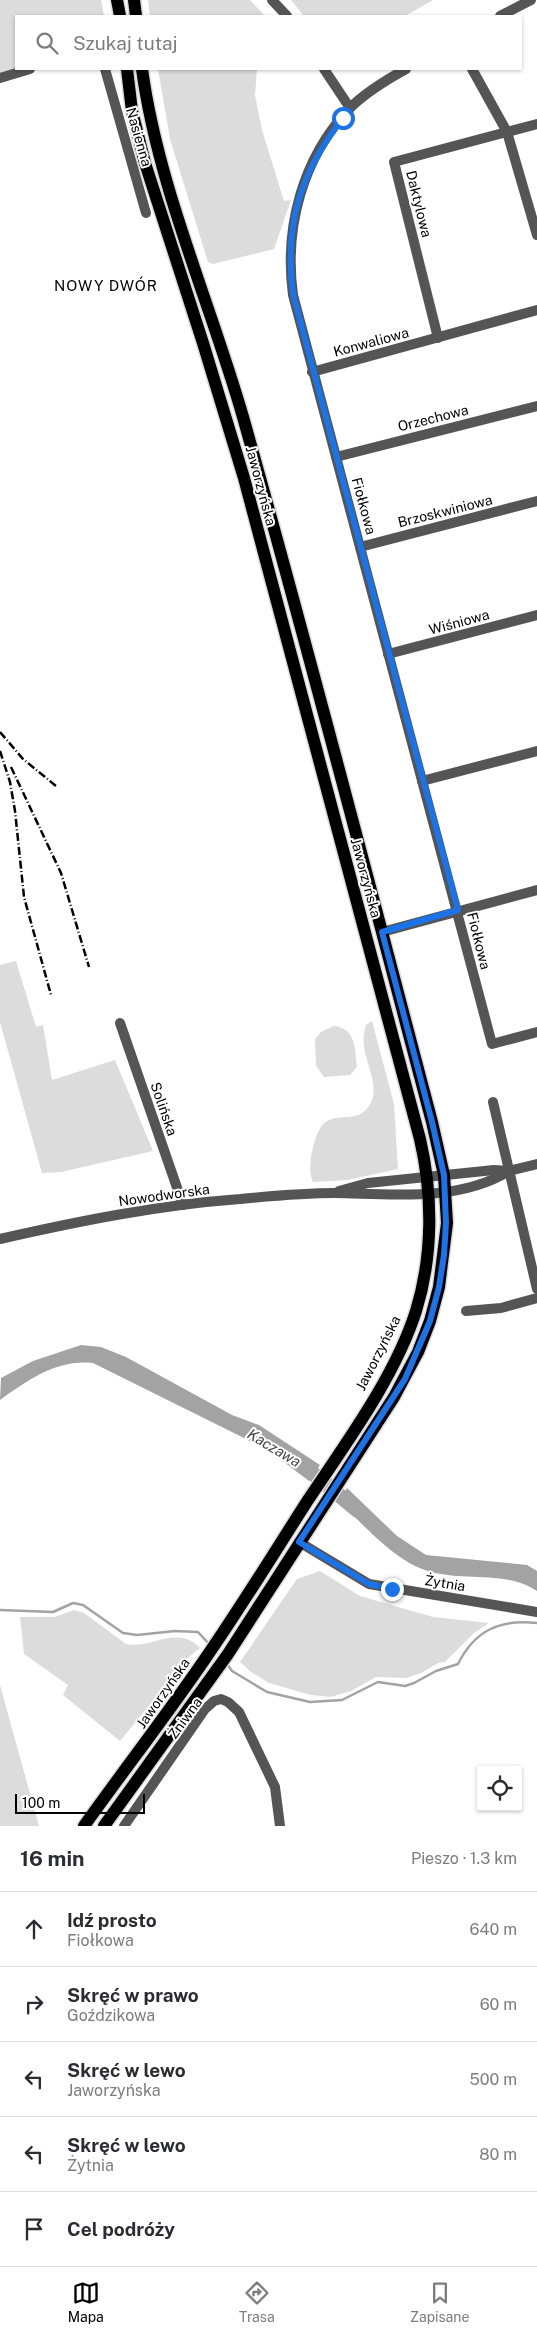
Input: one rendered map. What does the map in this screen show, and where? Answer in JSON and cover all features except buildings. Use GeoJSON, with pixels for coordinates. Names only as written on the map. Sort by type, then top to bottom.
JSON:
{"type":"FeatureCollection","features":[{"type":"Feature","properties":{"kind":"main road"},"geometry":{"type":"LineString","coordinates":[[117,0],[120,15]]}},
{"type":"Feature","properties":{"kind":"main road"},"geometry":{"type":"LineString","coordinates":[[134,0],[136,15]]}},
{"type":"Feature","properties":{"kind":"main road","name":"Jaworzyńska"},"geometry":{"type":"LineString","coordinates":[[84,1826],[206,1658],[337,1457],[389,1372],[404,1343],[416,1311],[428,1243],[427,1176],[420,1139],[244,478],[138,141],[127,70]]}},
{"type":"Feature","properties":{"kind":"main road","name":"Jaworzyńska"},"geometry":{"type":"LineString","coordinates":[[104,1826],[228,1654],[405,1379],[430,1321],[439,1287],[444,1255],[446,1191],[432,1122],[243,418],[156,144],[142,70]]}},
{"type":"Feature","properties":{"kind":"street"},"geometry":{"type":"LineString","coordinates":[[272,0],[286,15]]}},
{"type":"Feature","properties":{"kind":"street"},"geometry":{"type":"LineString","coordinates":[[502,15],[531,0]]}},
{"type":"Feature","properties":{"kind":"street"},"geometry":{"type":"LineString","coordinates":[[0,78],[27,70]]}},
{"type":"Feature","properties":{"kind":"street","name":"Nasienna"},"geometry":{"type":"LineString","coordinates":[[105,70],[146,213]]}},
{"type":"Feature","properties":{"kind":"street"},"geometry":{"type":"LineString","coordinates":[[325,70],[350,108]]}},
{"type":"Feature","properties":{"kind":"street","name":"Fiołkowa"},"geometry":{"type":"LineString","coordinates":[[404,70],[382,83],[350,108],[314,158],[304,180],[293,228],[290,251],[293,294],[312,372],[458,910],[492,1044],[537,1032]]}},
{"type":"Feature","properties":{"kind":"street"},"geometry":{"type":"LineString","coordinates":[[473,70],[507,132],[537,235]]}},
{"type":"Feature","properties":{"kind":"street"},"geometry":{"type":"LineString","coordinates":[[507,132],[537,124]]}},
{"type":"Feature","properties":{"kind":"street","name":"Daktylowa"},"geometry":{"type":"LineString","coordinates":[[438,338],[394,162],[507,132]]}},
{"type":"Feature","properties":{"kind":"street","name":"Konwaliowa"},"geometry":{"type":"LineString","coordinates":[[312,372],[537,310]]}},
{"type":"Feature","properties":{"kind":"street","name":"Orzechowa"},"geometry":{"type":"LineString","coordinates":[[336,457],[537,406]]}},
{"type":"Feature","properties":{"kind":"street","name":"Brzoskwiniowa"},"geometry":{"type":"LineString","coordinates":[[360,547],[537,501]]}},
{"type":"Feature","properties":{"kind":"street","name":"Wiśniowa"},"geometry":{"type":"LineString","coordinates":[[388,654],[537,616]]}},
{"type":"Feature","properties":{"kind":"street"},"geometry":{"type":"LineString","coordinates":[[422,782],[537,750]]}},
{"type":"Feature","properties":{"kind":"street"},"geometry":{"type":"LineString","coordinates":[[382,932],[537,890]]}},
{"type":"Feature","properties":{"kind":"street","name":"Solińska"},"geometry":{"type":"LineString","coordinates":[[120,1023],[183,1205]]}},
{"type":"Feature","properties":{"kind":"street"},"geometry":{"type":"LineString","coordinates":[[493,1102],[537,1289]]}},
{"type":"Feature","properties":{"kind":"street","name":"Nowodworska"},"geometry":{"type":"LineString","coordinates":[[0,1239],[53,1227],[183,1205],[334,1193],[368,1196],[461,1190],[494,1180],[509,1171],[537,1164]]}},
{"type":"Feature","properties":{"kind":"street","name":"Nowodworska"},"geometry":{"type":"LineString","coordinates":[[334,1193],[368,1183],[494,1170],[509,1171]]}},
{"type":"Feature","properties":{"kind":"street"},"geometry":{"type":"LineString","coordinates":[[466,1311],[501,1308],[537,1298]]}},
{"type":"Feature","properties":{"kind":"street","name":"Żytnia"},"geometry":{"type":"LineString","coordinates":[[299,1542],[369,1584],[537,1612]]}},
{"type":"Feature","properties":{"kind":"street","name":"Żniwna"},"geometry":{"type":"LineString","coordinates":[[124,1826],[205,1709],[214,1701],[222,1699],[238,1712],[275,1787],[280,1826]]}},
{"type":"Feature","properties":{"kind":"shaded area"},"geometry":{"type":"Polygon","coordinates":[[[0,0],[101,0],[104,15],[15,15],[15,68],[0,74],[0,0]]]}},
{"type":"Feature","properties":{"kind":"shaded area"},"geometry":{"type":"Polygon","coordinates":[[[148,0],[250,0],[264,15],[150,15],[148,0]]]}},
{"type":"Feature","properties":{"kind":"shaded area"},"geometry":{"type":"Polygon","coordinates":[[[291,0],[433,0],[407,15],[303,15],[291,0]]]}},
{"type":"Feature","properties":{"kind":"shaded area"},"geometry":{"type":"Polygon","coordinates":[[[158,70],[257,70],[255,95],[262,130],[284,201],[291,200],[274,249],[213,264],[208,262],[170,139],[158,70]]]}},
{"type":"Feature","properties":{"kind":"shaded area"},"geometry":{"type":"Polygon","coordinates":[[[16,961],[36,1027],[43,1025],[52,1080],[115,1060],[153,1151],[61,1172],[42,1173],[0,1022],[0,965],[16,961]]]}},
{"type":"Feature","properties":{"kind":"shaded area"},"geometry":{"type":"Polygon","coordinates":[[[372,1021],[394,1104],[398,1169],[348,1180],[313,1182],[310,1168],[312,1149],[322,1125],[332,1119],[359,1114],[369,1106],[373,1097],[374,1088],[364,1047],[366,1025],[372,1021]]]}},
{"type":"Feature","properties":{"kind":"shaded area"},"geometry":{"type":"Polygon","coordinates":[[[334,1026],[347,1031],[350,1035],[355,1047],[357,1067],[350,1075],[324,1077],[316,1066],[315,1039],[321,1032],[334,1026]]]}},
{"type":"Feature","properties":{"kind":"shaded area"},"geometry":{"type":"Polygon","coordinates":[[[320,1571],[360,1596],[433,1617],[489,1623],[474,1633],[445,1662],[438,1663],[421,1673],[406,1678],[376,1677],[351,1691],[331,1697],[311,1695],[269,1683],[251,1672],[240,1662],[297,1579],[320,1571]]]}},
{"type":"Feature","properties":{"kind":"shaded area"},"geometry":{"type":"Polygon","coordinates":[[[74,1610],[84,1613],[126,1644],[135,1645],[164,1639],[183,1638],[192,1641],[200,1648],[189,1657],[120,1741],[63,1695],[68,1685],[24,1654],[20,1617],[55,1617],[74,1610]]]}},
{"type":"Feature","properties":{"kind":"shaded area"},"geometry":{"type":"Polygon","coordinates":[[[0,1685],[39,1826],[0,1826],[0,1685]]]}},
{"type":"Feature","properties":{"kind":"water"},"geometry":{"type":"Polygon","coordinates":[[[81,1345],[101,1347],[126,1357],[232,1415],[259,1425],[320,1465],[309,1481],[280,1459],[248,1440],[93,1363],[67,1364],[44,1372],[0,1400],[1,1378],[33,1361],[81,1345]]]}},
{"type":"Feature","properties":{"kind":"water"},"geometry":{"type":"Polygon","coordinates":[[[347,1488],[397,1536],[426,1555],[527,1565],[537,1571],[537,1591],[511,1580],[439,1574],[413,1565],[390,1550],[339,1502],[347,1488]]]}},
{"type":"Feature","properties":{"kind":"waterway","name":"Kaczawa"},"geometry":{"type":"LineString","coordinates":[[298,1461],[357,1510]]}},
{"type":"Feature","properties":{"kind":"waterway"},"geometry":{"type":"LineString","coordinates":[[0,1610],[53,1612],[73,1603],[83,1605],[123,1633],[137,1635],[175,1631],[198,1632],[210,1645]]}},
{"type":"Feature","properties":{"kind":"waterway"},"geometry":{"type":"LineString","coordinates":[[227,1664],[232,1671],[267,1692],[310,1702],[342,1700],[378,1682],[405,1686],[436,1671],[458,1664],[472,1643],[490,1629],[500,1625],[524,1622],[537,1623]]}},
{"type":"Feature","properties":{"kind":"railway"},"geometry":{"type":"LineString","coordinates":[[0,732],[23,759],[56,786]]}},
{"type":"Feature","properties":{"kind":"railway"},"geometry":{"type":"LineString","coordinates":[[0,751],[10,782],[15,811],[24,897],[51,995]]}},
{"type":"Feature","properties":{"kind":"railway"},"geometry":{"type":"LineString","coordinates":[[11,767],[61,873],[89,967]]}},
{"type":"Feature","properties":{"kind":"district","name":"NOWY DWÓR"},"geometry":{"type":"Point","coordinates":[106,286]}},
{"type":"Feature","properties":{"kind":"route"},"geometry":{"type":"LineString","coordinates":[[343,118],[314,158],[304,180],[293,228],[290,251],[293,294],[312,372],[458,910],[382,932],[444,1175],[446,1223],[439,1287],[430,1321],[405,1379],[318,1516],[299,1542],[369,1584],[392,1589]]}}]}
